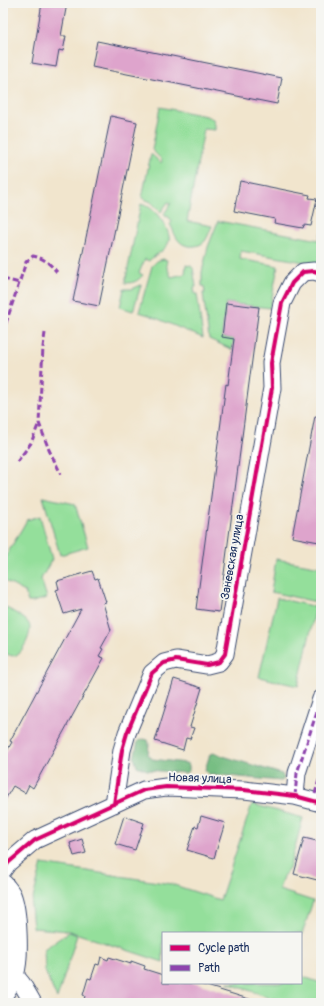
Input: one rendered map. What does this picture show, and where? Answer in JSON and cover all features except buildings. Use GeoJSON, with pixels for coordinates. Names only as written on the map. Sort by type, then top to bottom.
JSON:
{"type":"FeatureCollection","features":[{"type":"Feature","properties":{"kind":"street","name":"Заневская улица"},"geometry":{"type":"LineString","coordinates":[[114,804],[122,750],[127,733],[152,673],[164,663],[176,660],[207,665],[219,662],[225,654],[272,388],[271,363],[282,303],[292,283],[303,272],[314,271],[321,273]]}},
{"type":"Feature","properties":{"kind":"street"},"geometry":{"type":"LineString","coordinates":[[295,796],[297,773],[321,699]]}},
{"type":"Feature","properties":{"kind":"street","name":"Новая улица"},"geometry":{"type":"LineString","coordinates":[[3,870],[8,863],[35,840],[144,790],[166,787],[244,790],[295,796],[321,803]]}},
{"type":"Feature","properties":{"kind":"street"},"geometry":{"type":"LineString","coordinates":[[3,886],[10,897],[16,943],[16,958],[13,973],[9,984],[3,992]]}},
{"type":"Feature","properties":{"kind":"street"},"geometry":{"type":"LineString","coordinates":[[13,973],[22,984],[33,1003]]}},
{"type":"Feature","properties":{"kind":"green space"},"geometry":{"type":"Polygon","coordinates":[[[160,107],[206,116],[213,119],[215,125],[215,130],[204,129],[187,221],[212,226],[205,241],[196,246],[185,245],[176,237],[170,224],[172,222],[168,216],[166,217],[164,214],[171,203],[168,202],[161,212],[151,202],[142,198],[151,154],[161,163],[162,160],[152,150],[160,107]]]}},
{"type":"Feature","properties":{"kind":"green space"},"geometry":{"type":"Polygon","coordinates":[[[141,204],[149,207],[160,218],[168,232],[169,241],[163,250],[149,261],[145,259],[139,273],[143,275],[139,279],[135,282],[125,283],[141,204]]]}},
{"type":"Feature","properties":{"kind":"green space"},"geometry":{"type":"Polygon","coordinates":[[[218,221],[319,240],[321,232],[321,265],[241,251],[240,259],[278,266],[270,308],[226,303],[222,337],[234,339],[233,350],[209,339],[203,293],[205,293],[204,286],[202,286],[202,272],[208,247],[218,221]]]}},
{"type":"Feature","properties":{"kind":"green space"},"geometry":{"type":"Polygon","coordinates":[[[163,259],[167,260],[167,267],[171,277],[185,274],[186,265],[193,268],[196,287],[194,287],[195,294],[197,294],[203,338],[139,312],[152,266],[157,261],[163,259]]]}},
{"type":"Feature","properties":{"kind":"green space"},"geometry":{"type":"Polygon","coordinates":[[[141,285],[133,311],[120,307],[124,289],[132,289],[141,285]]]}},
{"type":"Feature","properties":{"kind":"green space"},"geometry":{"type":"Polygon","coordinates":[[[43,497],[75,504],[88,547],[60,555],[43,497]]]}},
{"type":"Feature","properties":{"kind":"green space"},"geometry":{"type":"Polygon","coordinates":[[[40,516],[52,559],[41,579],[47,598],[28,602],[25,592],[3,580],[3,561],[27,520],[40,516]]]}},
{"type":"Feature","properties":{"kind":"green space"},"geometry":{"type":"Polygon","coordinates":[[[276,559],[321,567],[321,603],[271,592],[276,559]]]}},
{"type":"Feature","properties":{"kind":"green space"},"geometry":{"type":"Polygon","coordinates":[[[277,598],[316,607],[298,686],[259,677],[277,598]]]}},
{"type":"Feature","properties":{"kind":"green space"},"geometry":{"type":"Polygon","coordinates":[[[3,606],[25,619],[29,624],[30,632],[22,650],[15,656],[7,654],[3,660],[3,606]]]}},
{"type":"Feature","properties":{"kind":"green space"},"geometry":{"type":"Polygon","coordinates":[[[143,739],[148,740],[148,754],[152,759],[186,763],[189,765],[189,771],[185,773],[147,770],[137,766],[134,758],[138,741],[143,739]]]}},
{"type":"Feature","properties":{"kind":"green space"},"geometry":{"type":"Polygon","coordinates":[[[213,753],[282,774],[284,779],[281,781],[208,774],[205,770],[210,754],[213,753]]]}},
{"type":"Feature","properties":{"kind":"green space"},"geometry":{"type":"Polygon","coordinates":[[[252,804],[303,818],[289,869],[283,876],[279,890],[313,901],[302,934],[302,932],[162,932],[162,962],[69,931],[33,928],[31,906],[42,864],[171,884],[220,900],[252,804]]]}},
{"type":"Feature","properties":{"kind":"green space"},"geometry":{"type":"Polygon","coordinates":[[[69,932],[77,935],[57,999],[45,971],[44,949],[69,932]]]}},
{"type":"Feature","properties":{"kind":"green space"},"geometry":{"type":"Polygon","coordinates":[[[302,976],[321,983],[321,1003],[287,1003],[230,984],[302,984],[302,976]]]}},
{"type":"Feature","properties":{"kind":"marked path"},"geometry":{"type":"LineString","coordinates":[[3,332],[26,262],[33,256],[37,257],[52,266],[57,272]]}},
{"type":"Feature","properties":{"kind":"marked path"},"geometry":{"type":"LineString","coordinates":[[3,279],[20,283]]}},
{"type":"Feature","properties":{"kind":"marked path"},"geometry":{"type":"LineString","coordinates":[[45,333],[39,423],[49,450],[61,474]]}},
{"type":"Feature","properties":{"kind":"marked path"},"geometry":{"type":"LineString","coordinates":[[17,462],[31,443],[39,423]]}},
{"type":"Feature","properties":{"kind":"marked path"},"geometry":{"type":"LineString","coordinates":[[295,796],[297,773],[321,699]]}},
{"type":"Feature","properties":{"kind":"marked path"},"geometry":{"type":"LineString","coordinates":[[315,794],[319,780]]}},
{"type":"Feature","properties":{"kind":"cycle path"},"geometry":{"type":"LineString","coordinates":[[114,804],[122,750],[127,733],[152,673],[164,663],[176,660],[207,665],[219,662],[225,654],[272,388],[271,363],[282,303],[292,283],[303,272],[314,271],[321,273]]}},
{"type":"Feature","properties":{"kind":"cycle path"},"geometry":{"type":"LineString","coordinates":[[3,870],[8,863],[35,840],[144,790],[166,787],[244,790],[295,796],[321,803]]}}]}
